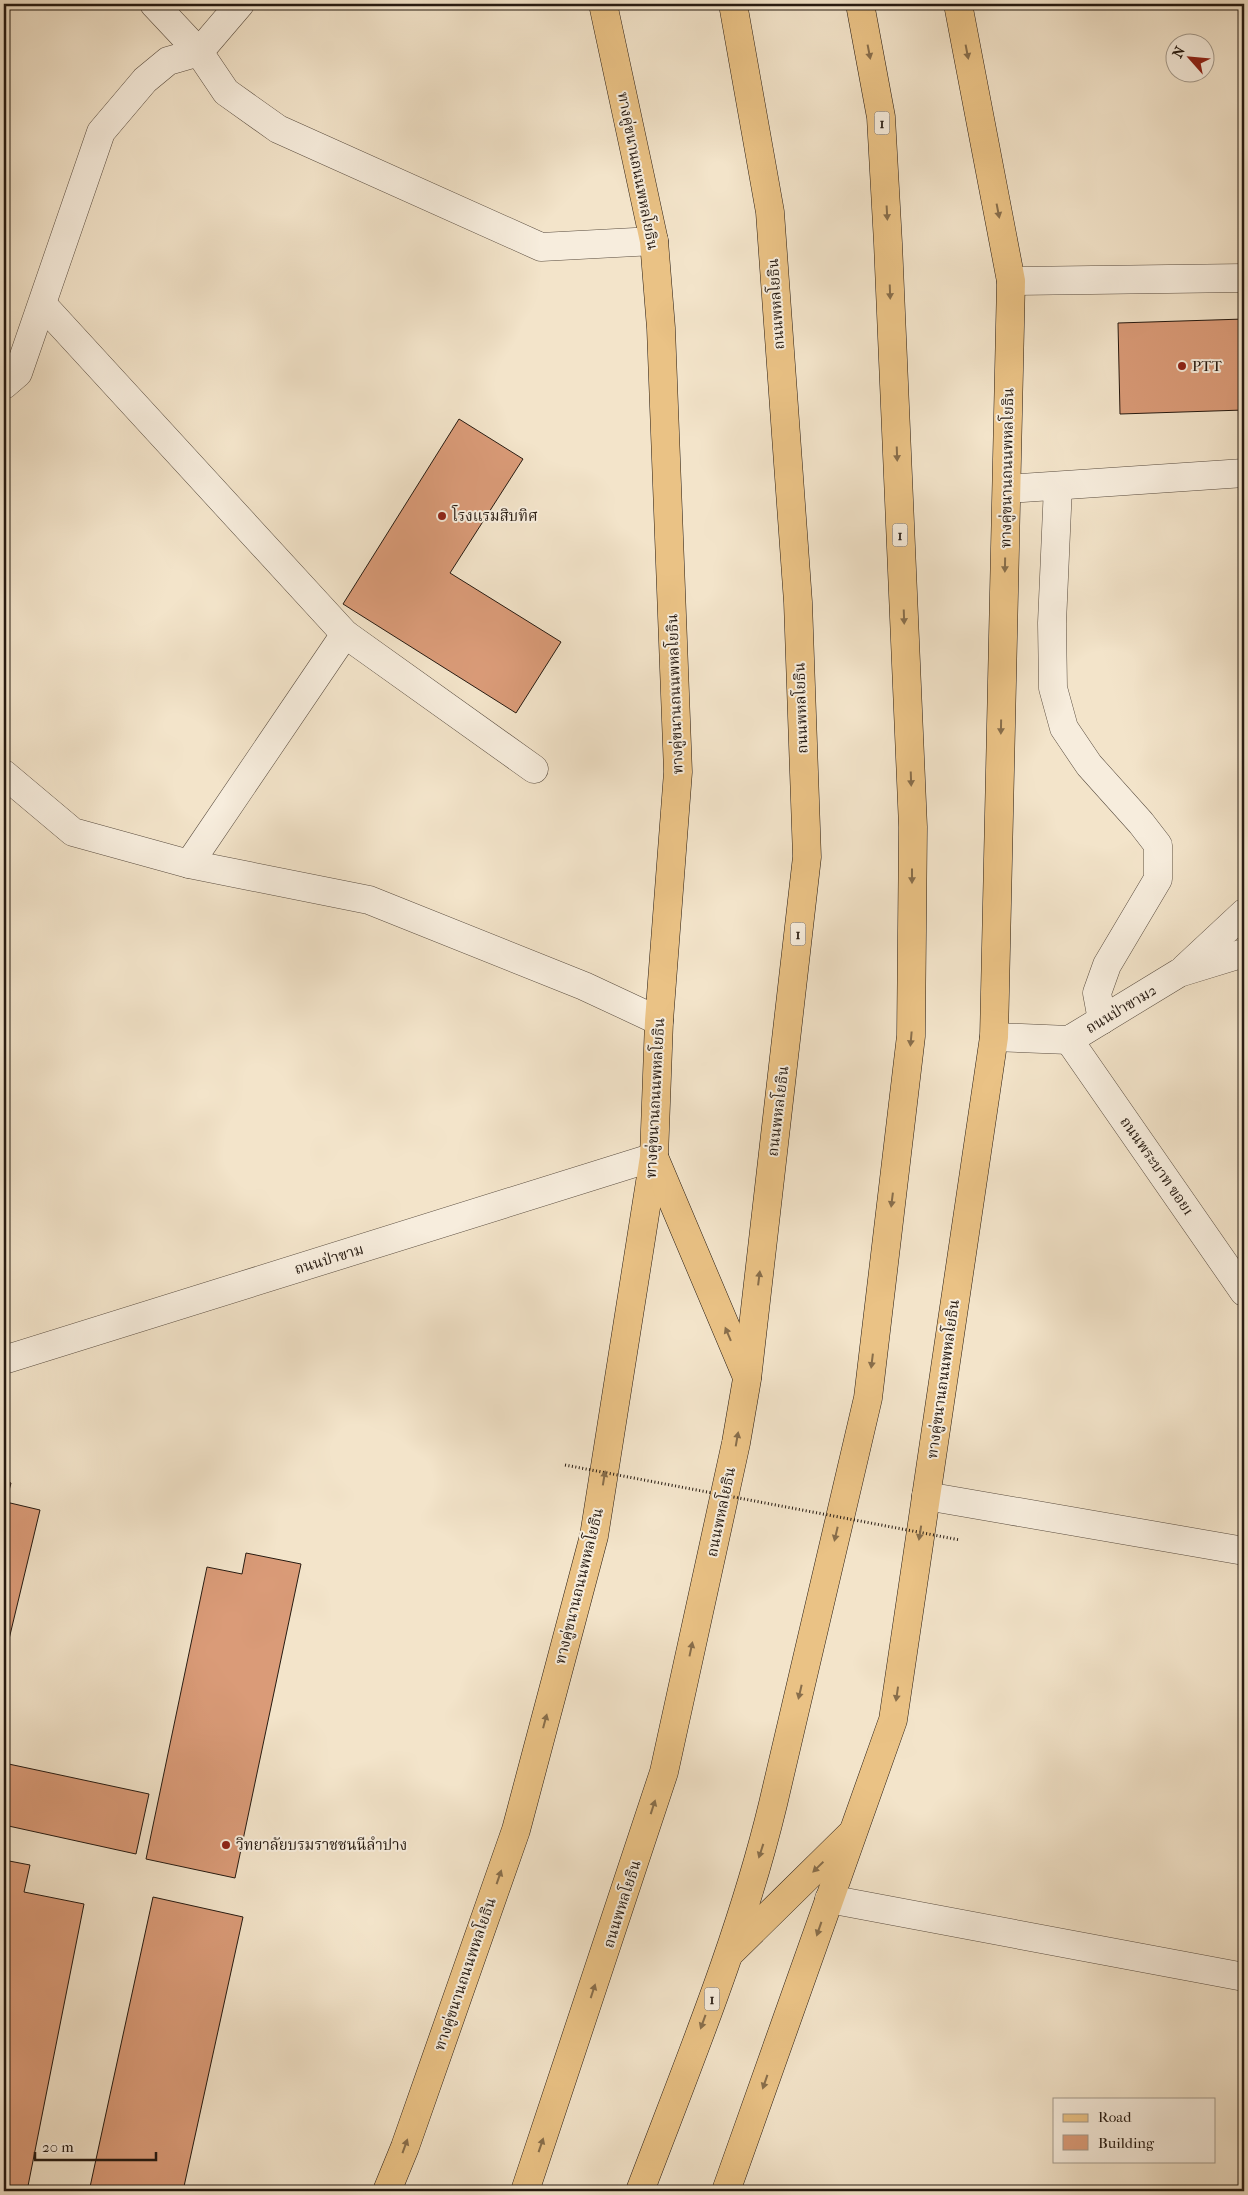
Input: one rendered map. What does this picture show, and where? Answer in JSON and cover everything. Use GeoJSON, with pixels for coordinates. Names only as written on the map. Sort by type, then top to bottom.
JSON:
{"type":"FeatureCollection","features":[{"type":"Feature","properties":{"kind":"main road","name":"ทางคู่ขนานถนนพหลโยธิน"},"geometry":{"type":"LineString","coordinates":[[387,2191],[405,2147],[516,1830],[594,1536],[654,1157],[659,1021],[678,772],[661,328],[654,241],[603,4]]}},
{"type":"Feature","properties":{"kind":"main road","name":"ถนนพหลโยธิน"},"geometry":{"type":"LineString","coordinates":[[525,2191],[664,1772],[736,1443],[747,1379],[806,857],[798,602],[770,212],[733,4]]}},
{"type":"Feature","properties":{"kind":"main road","name":"1"},"geometry":{"type":"LineString","coordinates":[[640,2191],[726,1957],[766,1836],[868,1398],[911,1036],[912,827],[888,243],[881,117],[860,4]]}},
{"type":"Feature","properties":{"kind":"main road","name":"ทางคู่ขนานถนนพหลโยธิน"},"geometry":{"type":"LineString","coordinates":[[726,2191],[893,1720],[994,1037],[1011,281],[958,4]]}},
{"type":"Feature","properties":{"kind":"main road"},"geometry":{"type":"LineString","coordinates":[[654,1157],[747,1379]]}},
{"type":"Feature","properties":{"kind":"main road"},"geometry":{"type":"LineString","coordinates":[[726,1957],[852,1833]]}},
{"type":"Feature","properties":{"kind":"street"},"geometry":{"type":"LineString","coordinates":[[154,4],[199,52],[226,92],[278,129],[541,247],[654,241]]}},
{"type":"Feature","properties":{"kind":"street"},"geometry":{"type":"LineString","coordinates":[[4,385],[18,373],[101,132],[145,80],[168,61],[199,52],[240,4]]}},
{"type":"Feature","properties":{"kind":"street"},"geometry":{"type":"LineString","coordinates":[[1011,281],[1244,278]]}},
{"type":"Feature","properties":{"kind":"street"},"geometry":{"type":"LineString","coordinates":[[43,305],[345,634],[534,769]]}},
{"type":"Feature","properties":{"kind":"street"},"geometry":{"type":"LineString","coordinates":[[1007,489],[1244,473]]}},
{"type":"Feature","properties":{"kind":"street"},"geometry":{"type":"LineString","coordinates":[[1058,486],[1052,651],[1054,688],[1064,728],[1089,765],[1158,845],[1158,879],[1107,965],[1097,993],[1102,1020]]}},
{"type":"Feature","properties":{"kind":"street"},"geometry":{"type":"LineString","coordinates":[[189,864],[345,634]]}},
{"type":"Feature","properties":{"kind":"street"},"geometry":{"type":"LineString","coordinates":[[4,774],[73,832],[189,864],[369,900],[584,986],[659,1021]]}},
{"type":"Feature","properties":{"kind":"street"},"geometry":{"type":"LineString","coordinates":[[1180,974],[1244,913]]}},
{"type":"Feature","properties":{"kind":"street","name":"ถนนป่าขาม2"},"geometry":{"type":"LineString","coordinates":[[994,1037],[1069,1040],[1180,974],[1244,953]]}},
{"type":"Feature","properties":{"kind":"street","name":"ถนนพระบาท ฃอย1"},"geometry":{"type":"LineString","coordinates":[[1069,1040],[1244,1292]]}},
{"type":"Feature","properties":{"kind":"street","name":"ถนนป่าขาม"},"geometry":{"type":"LineString","coordinates":[[4,1360],[654,1157]]}},
{"type":"Feature","properties":{"kind":"street"},"geometry":{"type":"LineString","coordinates":[[926,1496],[1244,1551]]}},
{"type":"Feature","properties":{"kind":"street"},"geometry":{"type":"LineString","coordinates":[[829,1900],[1244,1977]]}},
{"type":"Feature","properties":{"kind":"path"},"geometry":{"type":"LineString","coordinates":[[565,1465],[960,1540]]}},
{"type":"Feature","properties":{"kind":"building","name":"PTT"},"geometry":{"type":"Polygon","coordinates":[[[1244,319],[1244,410],[1120,414],[1118,323],[1244,319]]]}},
{"type":"Feature","properties":{"kind":"building","name":"โรงแรมสิบทิศ"},"geometry":{"type":"Polygon","coordinates":[[[459,419],[523,459],[450,573],[561,642],[516,713],[343,604],[459,419]]]}},
{"type":"Feature","properties":{"kind":"building"},"geometry":{"type":"Polygon","coordinates":[[[4,1481],[11,1483],[6,1502],[40,1510],[4,1660],[4,1481]]]}},
{"type":"Feature","properties":{"kind":"building"},"geometry":{"type":"Polygon","coordinates":[[[246,1553],[301,1564],[235,1878],[146,1859],[207,1567],[242,1574],[246,1553]]]}},
{"type":"Feature","properties":{"kind":"building"},"geometry":{"type":"Polygon","coordinates":[[[4,1763],[149,1794],[136,1854],[4,1825],[4,1763]]]}},
{"type":"Feature","properties":{"kind":"building"},"geometry":{"type":"Polygon","coordinates":[[[4,1860],[30,1865],[24,1892],[84,1904],[27,2191],[4,2191],[4,1860]]]}},
{"type":"Feature","properties":{"kind":"building"},"geometry":{"type":"Polygon","coordinates":[[[153,1897],[243,1917],[183,2191],[112,2191],[90,2187],[153,1897]]]}},
{"type":"Feature","properties":{"kind":"place","name":"PTT"},"geometry":{"type":"Point","coordinates":[1182,366]}},
{"type":"Feature","properties":{"kind":"place","name":"โรงแรมสิบทิศ"},"geometry":{"type":"Point","coordinates":[442,516]}},
{"type":"Feature","properties":{"kind":"place","name":"วิทยาลัยบรมราชชนนีลำปาง"},"geometry":{"type":"Point","coordinates":[226,1845]}}]}
